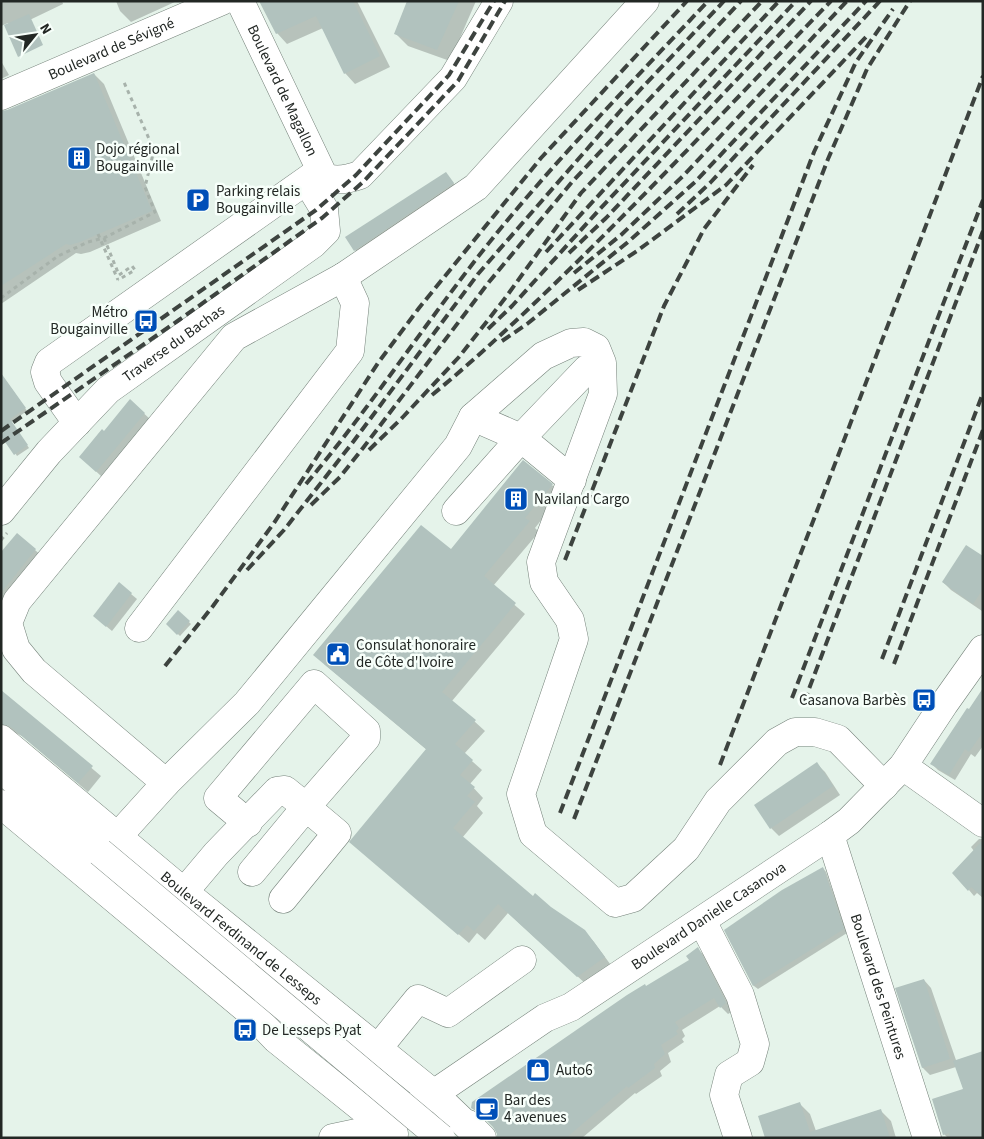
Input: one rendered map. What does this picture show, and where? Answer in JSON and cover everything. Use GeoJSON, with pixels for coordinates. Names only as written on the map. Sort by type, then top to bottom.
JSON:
{"type":"FeatureCollection","features":[{"type":"Feature","properties":{"kind":"main road","name":"Boulevard de Sévigné"},"geometry":{"type":"LineString","coordinates":[[1,96],[222,1]]}},
{"type":"Feature","properties":{"kind":"main road","name":"Boulevard de Magallon"},"geometry":{"type":"LineString","coordinates":[[240,1],[316,180]]}},
{"type":"Feature","properties":{"kind":"main road"},"geometry":{"type":"LineString","coordinates":[[77,423],[48,382],[45,372],[48,362],[132,302],[316,180],[345,181],[360,175],[454,78],[499,1]]}},
{"type":"Feature","properties":{"kind":"main road"},"geometry":{"type":"LineString","coordinates":[[166,783],[34,671],[16,649],[8,623],[17,601],[234,337],[343,277],[476,187],[645,1]]}},
{"type":"Feature","properties":{"kind":"main road","name":"Traverse du Bachas"},"geometry":{"type":"LineString","coordinates":[[1,511],[49,452],[108,390],[313,244],[326,231],[324,209],[316,180]]}},
{"type":"Feature","properties":{"kind":"main road"},"geometry":{"type":"LineString","coordinates":[[139,628],[350,351],[356,303],[343,277]]}},
{"type":"Feature","properties":{"kind":"main road"},"geometry":{"type":"LineString","coordinates":[[109,844],[166,783],[247,702],[458,446],[474,417],[543,356],[571,343],[584,342],[596,348],[602,363],[603,394],[541,562],[544,582],[570,620],[574,639],[521,794],[533,834],[616,903],[633,898],[686,849],[718,801],[777,742],[795,732],[815,732],[838,740],[884,786]]}},
{"type":"Feature","properties":{"kind":"main road"},"geometry":{"type":"LineString","coordinates":[[456,511],[531,446],[581,376]]}},
{"type":"Feature","properties":{"kind":"main road"},"geometry":{"type":"LineString","coordinates":[[474,417],[531,446],[572,480]]}},
{"type":"Feature","properties":{"kind":"main road","name":"Boulevard Danielle Casanova"},"geometry":{"type":"LineString","coordinates":[[392,1130],[434,1094],[546,1018],[571,1006],[702,921],[849,821],[903,766],[944,704],[979,658]]}},
{"type":"Feature","properties":{"kind":"main road"},"geometry":{"type":"LineString","coordinates":[[248,823],[218,798],[314,684],[366,731],[366,738],[252,872]]}},
{"type":"Feature","properties":{"kind":"main road","name":"Boulevard Ferdinand de Lesseps"},"geometry":{"type":"LineString","coordinates":[[1,739],[109,844],[184,892],[434,1094],[477,1133]]}},
{"type":"Feature","properties":{"kind":"main road"},"geometry":{"type":"LineString","coordinates":[[903,766],[983,823]]}},
{"type":"Feature","properties":{"kind":"main road"},"geometry":{"type":"LineString","coordinates":[[1,769],[109,844],[441,1138]]}},
{"type":"Feature","properties":{"kind":"main road"},"geometry":{"type":"LineString","coordinates":[[184,892],[216,854],[277,791],[285,790],[337,833],[283,899]]}},
{"type":"Feature","properties":{"kind":"main road"},"geometry":{"type":"LineString","coordinates":[[1,804],[129,923],[249,1012],[276,1039],[392,1130]]}},
{"type":"Feature","properties":{"kind":"main road","name":"Boulevard des Peintures"},"geometry":{"type":"LineString","coordinates":[[830,835],[927,1138]]}},
{"type":"Feature","properties":{"kind":"main road"},"geometry":{"type":"LineString","coordinates":[[702,921],[740,995],[755,1044],[750,1062],[728,1075],[724,1095],[738,1138]]}},
{"type":"Feature","properties":{"kind":"main road"},"geometry":{"type":"LineString","coordinates":[[378,1048],[418,999],[448,1013],[522,960]]}},
{"type":"Feature","properties":{"kind":"main road"},"geometry":{"type":"LineString","coordinates":[[249,1012],[283,1030],[326,1059],[392,1130]]}},
{"type":"Feature","properties":{"kind":"main road"},"geometry":{"type":"LineString","coordinates":[[326,1059],[334,1054],[352,1027]]}},
{"type":"Feature","properties":{"kind":"main road"},"geometry":{"type":"LineString","coordinates":[[333,1138],[392,1130]]}},
{"type":"Feature","properties":{"kind":"path"},"geometry":{"type":"LineString","coordinates":[[1,298],[58,256],[88,242],[104,238],[155,212],[145,187],[154,150],[123,80]]}},
{"type":"Feature","properties":{"kind":"path"},"geometry":{"type":"LineString","coordinates":[[98,234],[118,280],[135,270],[132,266],[119,275],[104,238]]}},
{"type":"Feature","properties":{"kind":"building"},"geometry":{"type":"Polygon","coordinates":[[[259,1],[353,1],[380,56],[344,74],[316,16],[276,34],[259,1]]]}},
{"type":"Feature","properties":{"kind":"building"},"geometry":{"type":"Polygon","coordinates":[[[407,1],[459,1],[437,50],[394,34],[407,1]]]}},
{"type":"Feature","properties":{"kind":"building"},"geometry":{"type":"Polygon","coordinates":[[[29,14],[43,45],[18,57],[4,25],[29,14]]]}},
{"type":"Feature","properties":{"kind":"building","name":"Dojo régional Bougainville"},"geometry":{"type":"Polygon","coordinates":[[[94,73],[152,211],[80,242],[70,245],[66,244],[1,286],[1,111],[94,73]]]}},
{"type":"Feature","properties":{"kind":"building"},"geometry":{"type":"Polygon","coordinates":[[[446,172],[454,183],[354,251],[345,237],[446,172]]]}},
{"type":"Feature","properties":{"kind":"building"},"geometry":{"type":"Polygon","coordinates":[[[1,373],[26,408],[10,419],[28,445],[14,455],[1,436],[1,373]]]}},
{"type":"Feature","properties":{"kind":"building"},"geometry":{"type":"Polygon","coordinates":[[[130,399],[145,413],[96,472],[79,457],[102,429],[104,431],[130,399]]]}},
{"type":"Feature","properties":{"kind":"building"},"geometry":{"type":"Polygon","coordinates":[[[523,460],[553,484],[525,518],[530,521],[484,576],[516,603],[442,692],[476,720],[455,744],[473,760],[460,775],[475,787],[467,796],[475,802],[453,828],[533,896],[535,893],[551,907],[585,930],[605,957],[577,977],[498,904],[474,931],[467,925],[458,935],[349,842],[426,749],[313,655],[421,525],[451,549],[523,460]]]}},
{"type":"Feature","properties":{"kind":"building"},"geometry":{"type":"Polygon","coordinates":[[[17,533],[36,549],[1,593],[1,552],[17,533]]]}},
{"type":"Feature","properties":{"kind":"building"},"geometry":{"type":"Polygon","coordinates":[[[966,545],[983,556],[983,589],[973,604],[942,582],[966,545]]]}},
{"type":"Feature","properties":{"kind":"building"},"geometry":{"type":"Polygon","coordinates":[[[119,582],[132,593],[106,627],[93,616],[119,582]]]}},
{"type":"Feature","properties":{"kind":"building"},"geometry":{"type":"Polygon","coordinates":[[[178,610],[190,621],[177,635],[166,624],[178,610]]]}},
{"type":"Feature","properties":{"kind":"building"},"geometry":{"type":"Polygon","coordinates":[[[983,688],[983,732],[969,752],[965,749],[949,775],[930,764],[967,708],[969,709],[983,688]]]}},
{"type":"Feature","properties":{"kind":"building"},"geometry":{"type":"Polygon","coordinates":[[[1,690],[93,766],[78,783],[11,727],[1,724],[1,690]]]}},
{"type":"Feature","properties":{"kind":"building"},"geometry":{"type":"Polygon","coordinates":[[[817,762],[833,786],[770,829],[754,805],[817,762]]]}},
{"type":"Feature","properties":{"kind":"building"},"geometry":{"type":"Polygon","coordinates":[[[983,840],[983,897],[971,887],[968,891],[952,873],[983,840]]]}},
{"type":"Feature","properties":{"kind":"building"},"geometry":{"type":"Polygon","coordinates":[[[823,867],[844,929],[753,986],[724,930],[782,890],[823,867]]]}},
{"type":"Feature","properties":{"kind":"building"},"geometry":{"type":"Polygon","coordinates":[[[698,947],[726,1003],[720,1008],[714,998],[675,1022],[679,1028],[676,1031],[678,1034],[661,1045],[665,1054],[654,1064],[655,1068],[628,1088],[627,1086],[566,1138],[497,1138],[493,1127],[471,1108],[472,1102],[627,995],[645,984],[646,986],[689,960],[686,956],[698,947]]]}},
{"type":"Feature","properties":{"kind":"building"},"geometry":{"type":"Polygon","coordinates":[[[924,979],[950,1059],[922,1068],[895,988],[924,979]]]}},
{"type":"Feature","properties":{"kind":"building"},"geometry":{"type":"Polygon","coordinates":[[[983,1051],[983,1138],[950,1138],[949,1133],[943,1135],[932,1099],[963,1089],[953,1061],[983,1051]]]}},
{"type":"Feature","properties":{"kind":"building"},"geometry":{"type":"Polygon","coordinates":[[[800,1102],[810,1132],[881,1109],[890,1138],[765,1138],[758,1116],[800,1102]]]}},
{"type":"Feature","properties":{"kind":"railway"},"geometry":{"type":"LineString","coordinates":[[1,431],[316,210],[356,175],[449,75],[494,1]]}},
{"type":"Feature","properties":{"kind":"railway"},"geometry":{"type":"LineString","coordinates":[[1,443],[322,218],[363,182],[458,81],[505,1]]}},
{"type":"Feature","properties":{"kind":"railway"},"geometry":{"type":"LineString","coordinates":[[165,666],[213,606],[274,523],[378,363],[419,308],[541,158],[687,1]]}},
{"type":"Feature","properties":{"kind":"railway"},"geometry":{"type":"LineString","coordinates":[[306,484],[356,421],[501,228],[577,141],[708,1]]}},
{"type":"Feature","properties":{"kind":"railway"},"geometry":{"type":"LineString","coordinates":[[247,570],[284,530],[353,442],[478,274],[622,109],[724,1]]}},
{"type":"Feature","properties":{"kind":"railway"},"geometry":{"type":"LineString","coordinates":[[311,505],[340,477],[489,282],[572,182],[741,1]]}},
{"type":"Feature","properties":{"kind":"railway"},"geometry":{"type":"LineString","coordinates":[[369,450],[459,357],[506,297],[581,193],[762,1]]}},
{"type":"Feature","properties":{"kind":"railway"},"geometry":{"type":"LineString","coordinates":[[546,252],[779,1]]}},
{"type":"Feature","properties":{"kind":"railway"},"geometry":{"type":"LineString","coordinates":[[488,329],[512,306],[599,210],[796,1]]}},
{"type":"Feature","properties":{"kind":"railway"},"geometry":{"type":"LineString","coordinates":[[569,253],[606,218],[811,1]]}},
{"type":"Feature","properties":{"kind":"railway"},"geometry":{"type":"LineString","coordinates":[[432,395],[506,330],[577,262],[831,1]]}},
{"type":"Feature","properties":{"kind":"railway"},"geometry":{"type":"LineString","coordinates":[[574,273],[621,235],[684,175],[847,1]]}},
{"type":"Feature","properties":{"kind":"railway"},"geometry":{"type":"LineString","coordinates":[[502,341],[527,324],[628,242],[695,182],[866,1]]}},
{"type":"Feature","properties":{"kind":"railway"},"geometry":{"type":"LineString","coordinates":[[677,214],[710,183],[880,1]]}},
{"type":"Feature","properties":{"kind":"railway"},"geometry":{"type":"LineString","coordinates":[[574,819],[828,159],[867,69],[910,1]]}},
{"type":"Feature","properties":{"kind":"railway"},"geometry":{"type":"LineString","coordinates":[[560,813],[814,152],[856,62],[893,9]]}},
{"type":"Feature","properties":{"kind":"railway"},"geometry":{"type":"LineString","coordinates":[[578,290],[637,251],[726,185],[867,36]]}},
{"type":"Feature","properties":{"kind":"railway"},"geometry":{"type":"LineString","coordinates":[[720,765],[983,76]]}},
{"type":"Feature","properties":{"kind":"railway"},"geometry":{"type":"LineString","coordinates":[[565,560],[664,306],[704,229],[753,165]]}},
{"type":"Feature","properties":{"kind":"railway"},"geometry":{"type":"LineString","coordinates":[[792,698],[983,200]]}},
{"type":"Feature","properties":{"kind":"railway"},"geometry":{"type":"LineString","coordinates":[[804,702],[983,231]]}},
{"type":"Feature","properties":{"kind":"railway"},"geometry":{"type":"LineString","coordinates":[[882,659],[983,393]]}},
{"type":"Feature","properties":{"kind":"railway"},"geometry":{"type":"LineString","coordinates":[[894,664],[983,430]]}},
{"type":"Feature","properties":{"kind":"place","name":"Dojo régional Bougainville"},"geometry":{"type":"Point","coordinates":[79,158]}},
{"type":"Feature","properties":{"kind":"place","name":"Parking relais Bougainville"},"geometry":{"type":"Point","coordinates":[198,200]}},
{"type":"Feature","properties":{"kind":"place","name":"Métro Bougainville"},"geometry":{"type":"Point","coordinates":[146,321]}},
{"type":"Feature","properties":{"kind":"place","name":"Naviland Cargo"},"geometry":{"type":"Point","coordinates":[516,499]}},
{"type":"Feature","properties":{"kind":"place","name":"Consulat honoraire de Côte d'Ivoire"},"geometry":{"type":"Point","coordinates":[338,654]}},
{"type":"Feature","properties":{"kind":"place","name":"Casanova Barbès"},"geometry":{"type":"Point","coordinates":[924,700]}},
{"type":"Feature","properties":{"kind":"place","name":"De Lesseps Pyat"},"geometry":{"type":"Point","coordinates":[245,1030]}},
{"type":"Feature","properties":{"kind":"place","name":"Auto6"},"geometry":{"type":"Point","coordinates":[538,1070]}},
{"type":"Feature","properties":{"kind":"place","name":"Bar des 4 avenues"},"geometry":{"type":"Point","coordinates":[487,1109]}}]}
